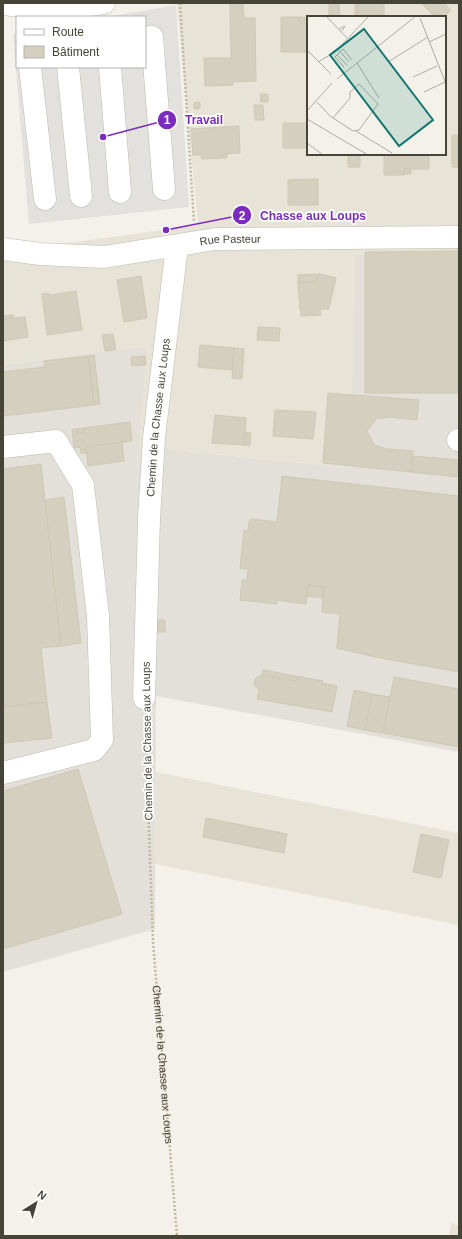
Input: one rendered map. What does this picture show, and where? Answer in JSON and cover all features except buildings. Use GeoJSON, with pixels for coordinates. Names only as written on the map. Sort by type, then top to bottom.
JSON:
{"type":"FeatureCollection","features":[{"type":"Feature","properties":{"kind":"street"},"geometry":{"type":"LineString","coordinates":[[3,4],[59,10],[104,3],[106,16]]}},
{"type":"Feature","properties":{"kind":"street"},"geometry":{"type":"LineString","coordinates":[[146,38],[152,37],[164,189]]}},
{"type":"Feature","properties":{"kind":"street"},"geometry":{"type":"LineString","coordinates":[[30,68],[45,199]]}},
{"type":"Feature","properties":{"kind":"street"},"geometry":{"type":"LineString","coordinates":[[68,68],[81,196]]}},
{"type":"Feature","properties":{"kind":"street"},"geometry":{"type":"LineString","coordinates":[[110,68],[120,192]]}},
{"type":"Feature","properties":{"kind":"street","name":"Rue Pasteur"},"geometry":{"type":"LineString","coordinates":[[3,249],[40,254],[104,257],[215,239],[459,237]]}},
{"type":"Feature","properties":{"kind":"street","name":"Chemin de la Chasse aux Loups"},"geometry":{"type":"LineString","coordinates":[[144,698],[149,519],[154,438],[186,244]]}},
{"type":"Feature","properties":{"kind":"street"},"geometry":{"type":"LineString","coordinates":[[3,447],[56,441],[84,485],[98,616],[102,740],[94,750],[3,773]]}},
{"type":"Feature","properties":{"kind":"path"},"geometry":{"type":"LineString","coordinates":[[180,3],[186,244]]}},
{"type":"Feature","properties":{"kind":"path","name":"Chemin de la Chasse aux Loups"},"geometry":{"type":"LineString","coordinates":[[144,698],[153,942],[177,1236]]}},
{"type":"Feature","properties":{"kind":"shaded area"},"geometry":{"type":"Polygon","coordinates":[[[177,3],[459,3],[459,252],[355,255],[353,468],[137,446],[147,346],[3,365],[3,252],[198,225],[177,3]]]}},
{"type":"Feature","properties":{"kind":"shaded area"},"geometry":{"type":"Polygon","coordinates":[[[176,5],[189,207],[29,224],[13,34],[16,33],[16,68],[146,68],[146,16],[114,16],[176,5]]]}},
{"type":"Feature","properties":{"kind":"shaded area"},"geometry":{"type":"Polygon","coordinates":[[[459,252],[459,752],[156,696],[155,929],[3,972],[3,365],[147,346],[138,446],[352,468],[355,255],[459,252]]]}},
{"type":"Feature","properties":{"kind":"shaded area"},"geometry":{"type":"Polygon","coordinates":[[[156,772],[459,833],[459,925],[155,864],[156,772]]]}},
{"type":"Feature","properties":{"kind":"shaded area"},"geometry":{"type":"Polygon","coordinates":[[[451,1223],[459,1226],[459,1236],[449,1236],[451,1223]]]}},
{"type":"Feature","properties":{"kind":"place","name":"Travail"},"geometry":{"type":"Point","coordinates":[103,137]}},
{"type":"Feature","properties":{"kind":"place","name":"Chasse aux Loups"},"geometry":{"type":"Point","coordinates":[166,230]}}]}
